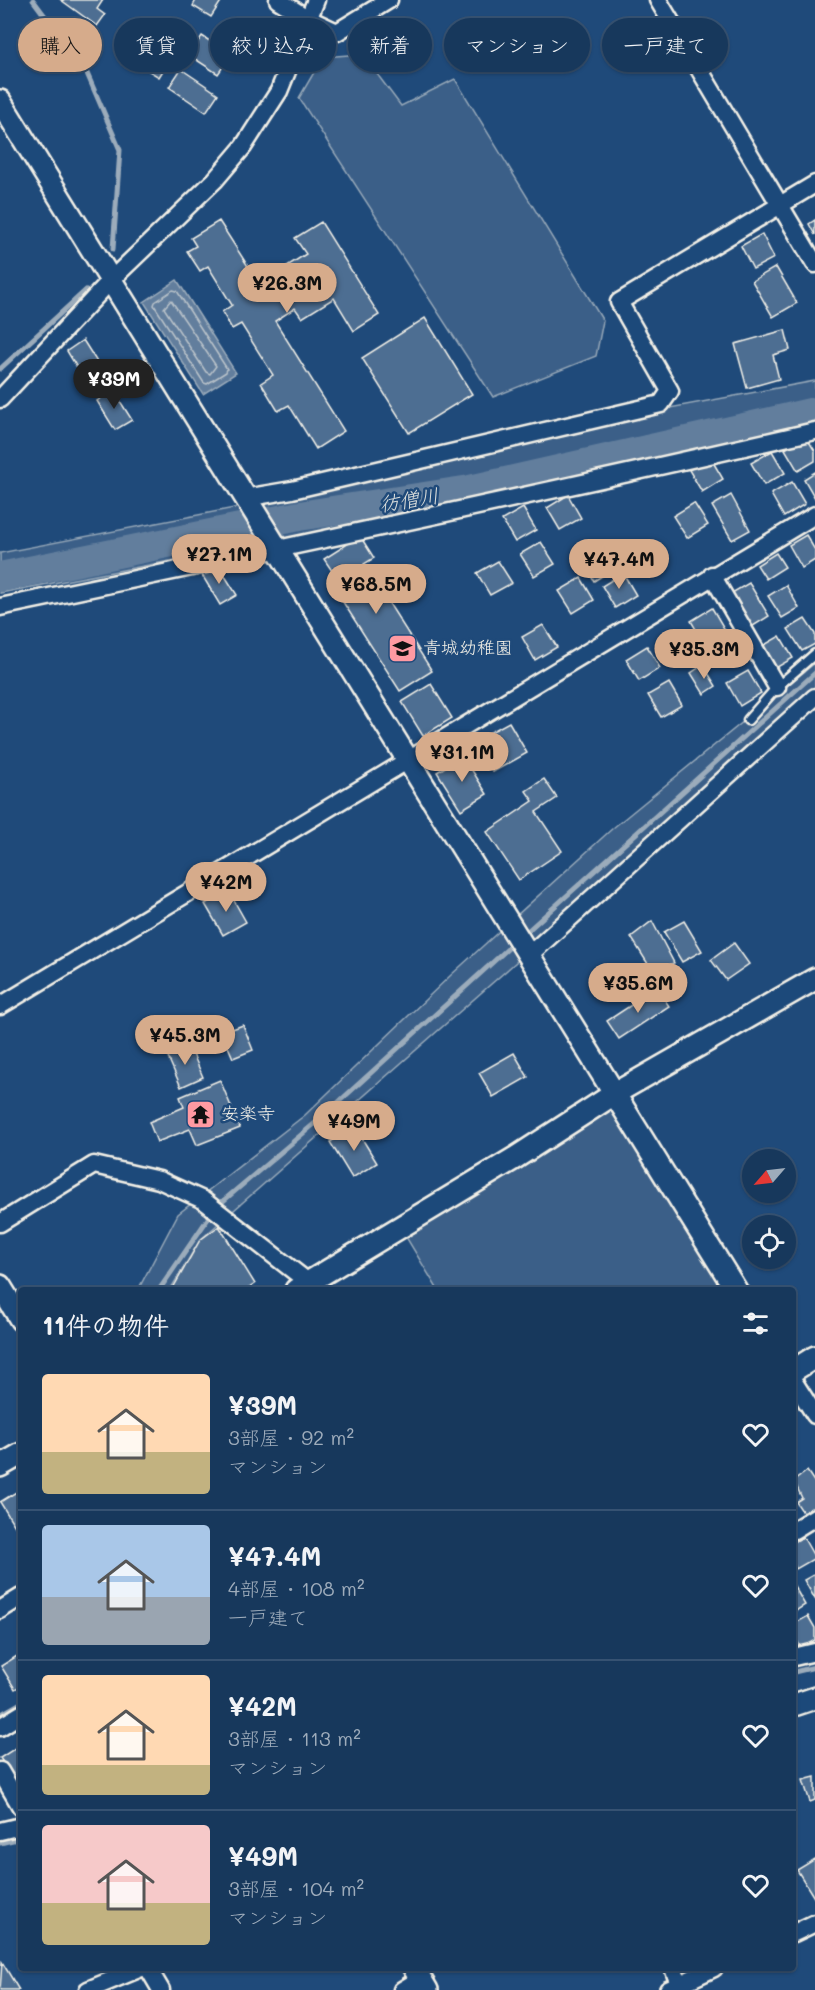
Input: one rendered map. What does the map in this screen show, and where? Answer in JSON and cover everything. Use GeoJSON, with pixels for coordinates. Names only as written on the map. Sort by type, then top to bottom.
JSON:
{"type":"FeatureCollection","features":[{"type":"Feature","properties":{"kind":"street"},"geometry":{"type":"LineString","coordinates":[[278,0],[307,18],[316,0]]}},
{"type":"Feature","properties":{"kind":"street"},"geometry":{"type":"LineString","coordinates":[[336,32],[389,0]]}},
{"type":"Feature","properties":{"kind":"street"},"geometry":{"type":"LineString","coordinates":[[658,0],[732,128],[781,204],[815,264]]}},
{"type":"Feature","properties":{"kind":"street"},"geometry":{"type":"LineString","coordinates":[[0,399],[111,280],[215,180],[243,147],[279,90],[286,72]]}},
{"type":"Feature","properties":{"kind":"street"},"geometry":{"type":"LineString","coordinates":[[0,101],[734,1287]]}},
{"type":"Feature","properties":{"kind":"street"},"geometry":{"type":"LineString","coordinates":[[245,498],[292,490],[661,404],[670,391],[619,302],[815,184]]}},
{"type":"Feature","properties":{"kind":"street"},"geometry":{"type":"LineString","coordinates":[[0,607],[275,548],[432,518],[815,431]]}},
{"type":"Feature","properties":{"kind":"street"},"geometry":{"type":"LineString","coordinates":[[0,1006],[815,515]]}},
{"type":"Feature","properties":{"kind":"street"},"geometry":{"type":"LineString","coordinates":[[712,575],[777,687]]}},
{"type":"Feature","properties":{"kind":"street"},"geometry":{"type":"LineString","coordinates":[[528,956],[815,697]]}},
{"type":"Feature","properties":{"kind":"street"},"geometry":{"type":"LineString","coordinates":[[0,1223],[94,1165],[159,1180],[203,1200],[306,1287],[614,1094],[815,978]]}},
{"type":"Feature","properties":{"kind":"street"},"geometry":{"type":"LineString","coordinates":[[0,1286],[18,1315]]}},
{"type":"Feature","properties":{"kind":"street"},"geometry":{"type":"LineString","coordinates":[[796,1369],[815,1357]]}},
{"type":"Feature","properties":{"kind":"street"},"geometry":{"type":"LineString","coordinates":[[796,1385],[815,1415]]}},
{"type":"Feature","properties":{"kind":"street"},"geometry":{"type":"LineString","coordinates":[[0,1466],[18,1456]]}},
{"type":"Feature","properties":{"kind":"street"},"geometry":{"type":"LineString","coordinates":[[796,1529],[815,1517]]}},
{"type":"Feature","properties":{"kind":"street"},"geometry":{"type":"LineString","coordinates":[[0,1610],[18,1600]]}},
{"type":"Feature","properties":{"kind":"street"},"geometry":{"type":"LineString","coordinates":[[796,1657],[815,1652]]}},
{"type":"Feature","properties":{"kind":"street"},"geometry":{"type":"LineString","coordinates":[[796,1704],[815,1698]]}},
{"type":"Feature","properties":{"kind":"street"},"geometry":{"type":"LineString","coordinates":[[0,1727],[18,1716]]}},
{"type":"Feature","properties":{"kind":"street"},"geometry":{"type":"LineString","coordinates":[[0,1771],[18,1802]]}},
{"type":"Feature","properties":{"kind":"street"},"geometry":{"type":"LineString","coordinates":[[0,1831],[18,1827]]}},
{"type":"Feature","properties":{"kind":"street"},"geometry":{"type":"LineString","coordinates":[[796,1931],[815,1923]]}},
{"type":"Feature","properties":{"kind":"street"},"geometry":{"type":"LineString","coordinates":[[88,1990],[134,1971]]}},
{"type":"Feature","properties":{"kind":"street"},"geometry":{"type":"LineString","coordinates":[[150,1971],[161,1990]]}},
{"type":"Feature","properties":{"kind":"street"},"geometry":{"type":"LineString","coordinates":[[673,1971],[674,1987],[708,1971]]}},
{"type":"Feature","properties":{"kind":"lane"},"geometry":{"type":"LineString","coordinates":[[748,720],[777,687],[815,654]]}},
{"type":"Feature","properties":{"kind":"shaded area"},"geometry":{"type":"Polygon","coordinates":[[[348,55],[348,72],[376,72],[401,106],[455,79],[603,321],[596,356],[493,397],[299,98],[314,72],[336,72],[336,56],[348,55]]]}},
{"type":"Feature","properties":{"kind":"shaded area"},"geometry":{"type":"Polygon","coordinates":[[[815,381],[815,426],[347,535],[186,558],[0,593],[0,553],[297,496],[540,432],[815,381]]]}},
{"type":"Feature","properties":{"kind":"shaded area"},"geometry":{"type":"Polygon","coordinates":[[[815,663],[815,699],[200,1240],[172,1287],[140,1287],[178,1214],[305,1115],[451,975],[613,828],[815,663]]]}},
{"type":"Feature","properties":{"kind":"shaded area"},"geometry":{"type":"Polygon","coordinates":[[[614,1094],[734,1287],[436,1287],[400,1227],[614,1094]]]}},
{"type":"Feature","properties":{"kind":"water"},"geometry":{"type":"Polygon","coordinates":[[[177,280],[236,373],[203,394],[144,302],[177,280]]]}},
{"type":"Feature","properties":{"kind":"building"},"geometry":{"type":"Polygon","coordinates":[[[61,0],[103,0],[97,9],[105,15],[102,19],[86,18],[61,0]]]}},
{"type":"Feature","properties":{"kind":"building"},"geometry":{"type":"Polygon","coordinates":[[[196,0],[222,0],[211,17],[193,6],[196,0]]]}},
{"type":"Feature","properties":{"kind":"building"},"geometry":{"type":"Polygon","coordinates":[[[202,36],[210,41],[210,69],[198,61],[198,42],[202,36]]]}},
{"type":"Feature","properties":{"kind":"building"},"geometry":{"type":"Polygon","coordinates":[[[151,72],[162,72],[159,77],[151,72]]]}},
{"type":"Feature","properties":{"kind":"building"},"geometry":{"type":"Polygon","coordinates":[[[179,72],[185,72],[218,94],[206,112],[169,87],[179,72]]]}},
{"type":"Feature","properties":{"kind":"building"},"geometry":{"type":"Polygon","coordinates":[[[815,220],[815,235],[809,224],[815,220]]]}},
{"type":"Feature","properties":{"kind":"building"},"geometry":{"type":"Polygon","coordinates":[[[219,221],[269,299],[280,293],[270,277],[306,254],[295,238],[321,222],[379,315],[354,331],[334,298],[302,318],[295,308],[275,321],[344,431],[316,449],[289,405],[278,411],[261,383],[273,375],[241,324],[232,329],[222,312],[232,305],[208,266],[200,271],[187,251],[196,246],[191,238],[219,221]]]}},
{"type":"Feature","properties":{"kind":"building"},"geometry":{"type":"Polygon","coordinates":[[[762,234],[774,258],[753,269],[741,246],[762,234]]]}},
{"type":"Feature","properties":{"kind":"building"},"geometry":{"type":"Polygon","coordinates":[[[776,267],[797,303],[773,317],[752,281],[776,267]]]}},
{"type":"Feature","properties":{"kind":"building"},"geometry":{"type":"Polygon","coordinates":[[[425,318],[472,394],[409,433],[362,358],[425,318]]]}},
{"type":"Feature","properties":{"kind":"building"},"geometry":{"type":"Polygon","coordinates":[[[785,330],[790,350],[773,355],[779,379],[747,388],[735,344],[785,330]]]}},
{"type":"Feature","properties":{"kind":"building"},"geometry":{"type":"Polygon","coordinates":[[[83,340],[102,370],[85,381],[67,351],[83,340]]]}},
{"type":"Feature","properties":{"kind":"building"},"geometry":{"type":"Polygon","coordinates":[[[113,390],[132,420],[115,430],[97,401],[113,390]]]}},
{"type":"Feature","properties":{"kind":"building"},"geometry":{"type":"Polygon","coordinates":[[[806,437],[815,451],[815,461],[798,471],[785,449],[806,437]]]}},
{"type":"Feature","properties":{"kind":"building"},"geometry":{"type":"Polygon","coordinates":[[[772,451],[785,473],[764,485],[751,463],[772,451]]]}},
{"type":"Feature","properties":{"kind":"building"},"geometry":{"type":"Polygon","coordinates":[[[710,457],[723,479],[702,492],[689,470],[710,457]]]}},
{"type":"Feature","properties":{"kind":"building"},"geometry":{"type":"Polygon","coordinates":[[[815,472],[815,498],[804,479],[815,472]]]}},
{"type":"Feature","properties":{"kind":"building"},"geometry":{"type":"Polygon","coordinates":[[[792,482],[805,504],[784,517],[771,494],[792,482]]]}},
{"type":"Feature","properties":{"kind":"building"},"geometry":{"type":"Polygon","coordinates":[[[568,495],[581,518],[560,530],[547,508],[568,495]]]}},
{"type":"Feature","properties":{"kind":"building"},"geometry":{"type":"Polygon","coordinates":[[[731,495],[750,530],[732,540],[712,506],[731,495]]]}},
{"type":"Feature","properties":{"kind":"building"},"geometry":{"type":"Polygon","coordinates":[[[694,503],[708,525],[687,538],[673,516],[694,503]]]}},
{"type":"Feature","properties":{"kind":"building"},"geometry":{"type":"Polygon","coordinates":[[[523,508],[536,530],[515,542],[502,520],[523,508]]]}},
{"type":"Feature","properties":{"kind":"building"},"geometry":{"type":"Polygon","coordinates":[[[806,535],[815,550],[815,560],[802,568],[789,545],[806,535]]]}},
{"type":"Feature","properties":{"kind":"building"},"geometry":{"type":"Polygon","coordinates":[[[360,536],[374,558],[364,564],[432,671],[400,691],[334,588],[341,584],[324,559],[360,536]]]}},
{"type":"Feature","properties":{"kind":"building"},"geometry":{"type":"Polygon","coordinates":[[[541,542],[555,564],[534,576],[520,554],[541,542]]]}},
{"type":"Feature","properties":{"kind":"building"},"geometry":{"type":"Polygon","coordinates":[[[601,546],[615,568],[594,581],[580,559],[601,546]]]}},
{"type":"Feature","properties":{"kind":"building"},"geometry":{"type":"Polygon","coordinates":[[[776,553],[785,567],[766,579],[757,565],[776,553]]]}},
{"type":"Feature","properties":{"kind":"building"},"geometry":{"type":"Polygon","coordinates":[[[498,561],[512,583],[490,595],[477,573],[498,561]]]}},
{"type":"Feature","properties":{"kind":"building"},"geometry":{"type":"Polygon","coordinates":[[[218,565],[237,595],[220,605],[202,575],[218,565]]]}},
{"type":"Feature","properties":{"kind":"building"},"geometry":{"type":"Polygon","coordinates":[[[623,573],[636,595],[615,608],[602,586],[623,573]]]}},
{"type":"Feature","properties":{"kind":"building"},"geometry":{"type":"Polygon","coordinates":[[[581,578],[594,600],[573,613],[559,591],[581,578]]]}},
{"type":"Feature","properties":{"kind":"building"},"geometry":{"type":"Polygon","coordinates":[[[749,583],[769,616],[750,628],[730,594],[749,583]]]}},
{"type":"Feature","properties":{"kind":"building"},"geometry":{"type":"Polygon","coordinates":[[[786,585],[799,608],[782,618],[768,596],[786,585]]]}},
{"type":"Feature","properties":{"kind":"building"},"geometry":{"type":"Polygon","coordinates":[[[712,608],[725,630],[704,643],[691,621],[712,608]]]}},
{"type":"Feature","properties":{"kind":"building"},"geometry":{"type":"Polygon","coordinates":[[[805,619],[815,634],[815,644],[802,651],[788,629],[805,619]]]}},
{"type":"Feature","properties":{"kind":"building"},"geometry":{"type":"Polygon","coordinates":[[[543,625],[557,647],[535,660],[522,637],[543,625]]]}},
{"type":"Feature","properties":{"kind":"building"},"geometry":{"type":"Polygon","coordinates":[[[780,636],[793,658],[772,670],[759,648],[780,636]]]}},
{"type":"Feature","properties":{"kind":"building"},"geometry":{"type":"Polygon","coordinates":[[[647,646],[660,668],[639,681],[626,659],[647,646]]]}},
{"type":"Feature","properties":{"kind":"building"},"geometry":{"type":"Polygon","coordinates":[[[703,665],[716,686],[704,694],[691,673],[703,665]]]}},
{"type":"Feature","properties":{"kind":"building"},"geometry":{"type":"Polygon","coordinates":[[[748,671],[761,693],[740,706],[727,683],[748,671]]]}},
{"type":"Feature","properties":{"kind":"building"},"geometry":{"type":"Polygon","coordinates":[[[669,683],[682,705],[661,717],[648,695],[669,683]]]}},
{"type":"Feature","properties":{"kind":"building"},"geometry":{"type":"Polygon","coordinates":[[[431,684],[452,718],[423,736],[402,702],[431,684]]]}},
{"type":"Feature","properties":{"kind":"building"},"geometry":{"type":"Polygon","coordinates":[[[509,722],[527,753],[493,772],[476,740],[509,722]]]}},
{"type":"Feature","properties":{"kind":"building"},"geometry":{"type":"Polygon","coordinates":[[[463,756],[487,794],[461,810],[437,772],[463,756]]]}},
{"type":"Feature","properties":{"kind":"building"},"geometry":{"type":"Polygon","coordinates":[[[544,779],[557,798],[536,812],[562,851],[519,880],[487,832],[533,801],[526,791],[544,779]]]}},
{"type":"Feature","properties":{"kind":"building"},"geometry":{"type":"Polygon","coordinates":[[[228,890],[246,922],[223,935],[205,904],[228,890]]]}},
{"type":"Feature","properties":{"kind":"building"},"geometry":{"type":"Polygon","coordinates":[[[652,921],[674,963],[653,972],[631,937],[652,921]]]}},
{"type":"Feature","properties":{"kind":"building"},"geometry":{"type":"Polygon","coordinates":[[[684,921],[702,951],[682,962],[664,932],[684,921]]]}},
{"type":"Feature","properties":{"kind":"building"},"geometry":{"type":"Polygon","coordinates":[[[734,943],[749,964],[726,980],[711,960],[734,943]]]}},
{"type":"Feature","properties":{"kind":"building"},"geometry":{"type":"Polygon","coordinates":[[[657,988],[669,1006],[619,1039],[607,1021],[657,988]]]}},
{"type":"Feature","properties":{"kind":"building"},"geometry":{"type":"Polygon","coordinates":[[[243,1025],[253,1050],[233,1058],[222,1033],[243,1025]]]}},
{"type":"Feature","properties":{"kind":"building"},"geometry":{"type":"Polygon","coordinates":[[[189,1045],[203,1077],[181,1087],[167,1055],[189,1045]]]}},
{"type":"Feature","properties":{"kind":"building"},"geometry":{"type":"Polygon","coordinates":[[[514,1053],[528,1077],[493,1097],[479,1073],[514,1053]]]}},
{"type":"Feature","properties":{"kind":"building","name":"安楽寺"},"geometry":{"type":"Polygon","coordinates":[[[220,1080],[240,1128],[197,1145],[190,1129],[157,1142],[149,1122],[184,1107],[180,1097],[220,1080]]]}},
{"type":"Feature","properties":{"kind":"building"},"geometry":{"type":"Polygon","coordinates":[[[355,1127],[377,1163],[352,1178],[330,1142],[355,1127]]]}},
{"type":"Feature","properties":{"kind":"building"},"geometry":{"type":"Polygon","coordinates":[[[219,1226],[255,1284],[250,1287],[174,1287],[200,1240],[219,1226]]]}},
{"type":"Feature","properties":{"kind":"building"},"geometry":{"type":"Polygon","coordinates":[[[807,1471],[815,1483],[815,1506],[804,1514],[796,1502],[802,1498],[796,1479],[807,1471]]]}},
{"type":"Feature","properties":{"kind":"building"},"geometry":{"type":"Polygon","coordinates":[[[18,1491],[18,1531],[0,1502],[18,1491]]]}},
{"type":"Feature","properties":{"kind":"building"},"geometry":{"type":"Polygon","coordinates":[[[803,1537],[815,1558],[796,1569],[796,1541],[803,1537]]]}},
{"type":"Feature","properties":{"kind":"building"},"geometry":{"type":"Polygon","coordinates":[[[815,1574],[815,1599],[804,1580],[815,1574]]]}},
{"type":"Feature","properties":{"kind":"building"},"geometry":{"type":"Polygon","coordinates":[[[796,1589],[805,1605],[796,1611],[796,1589]]]}},
{"type":"Feature","properties":{"kind":"building"},"geometry":{"type":"Polygon","coordinates":[[[808,1616],[815,1628],[815,1640],[801,1648],[796,1639],[796,1623],[808,1616]]]}},
{"type":"Feature","properties":{"kind":"building"},"geometry":{"type":"Polygon","coordinates":[[[17,1656],[18,1687],[15,1689],[1,1666],[17,1656]]]}},
{"type":"Feature","properties":{"kind":"building"},"geometry":{"type":"Polygon","coordinates":[[[17,1747],[18,1778],[15,1780],[0,1758],[17,1747]]]}},
{"type":"Feature","properties":{"kind":"building"},"geometry":{"type":"Polygon","coordinates":[[[815,1777],[815,1800],[810,1802],[803,1780],[815,1777]]]}},
{"type":"Feature","properties":{"kind":"building"},"geometry":{"type":"Polygon","coordinates":[[[815,1859],[815,1899],[797,1870],[815,1859]]]}},
{"type":"Feature","properties":{"kind":"building"},"geometry":{"type":"Polygon","coordinates":[[[2,1962],[19,1990],[0,1990],[2,1962]]]}},
{"type":"Feature","properties":{"kind":"waterway"},"geometry":{"type":"LineString","coordinates":[[33,0],[86,71],[120,150],[113,249]]}},
{"type":"Feature","properties":{"kind":"waterway"},"geometry":{"type":"LineString","coordinates":[[0,369],[86,290]]}},
{"type":"Feature","properties":{"kind":"waterway","name":"彷僧川"},"geometry":{"type":"LineString","coordinates":[[0,577],[299,516],[470,490],[815,412]]}},
{"type":"Feature","properties":{"kind":"waterway"},"geometry":{"type":"LineString","coordinates":[[523,935],[815,673]]}},
{"type":"Feature","properties":{"kind":"waterway"},"geometry":{"type":"LineString","coordinates":[[161,1287],[216,1207],[320,1119],[514,943]]}},
{"type":"Feature","properties":{"kind":"waterway"},"geometry":{"type":"LineString","coordinates":[[796,1672],[815,1667]]}},
{"type":"Feature","properties":{"kind":"waterway"},"geometry":{"type":"LineString","coordinates":[[0,1715],[18,1705]]}},
{"type":"Feature","properties":{"kind":"waterway"},"geometry":{"type":"LineString","coordinates":[[0,1843],[18,1839]]}},
{"type":"Feature","properties":{"kind":"place","name":"青城幼稚園"},"geometry":{"type":"Point","coordinates":[402,648]}},
{"type":"Feature","properties":{"kind":"place","name":"安楽寺"},"geometry":{"type":"Point","coordinates":[200,1114]}}]}
